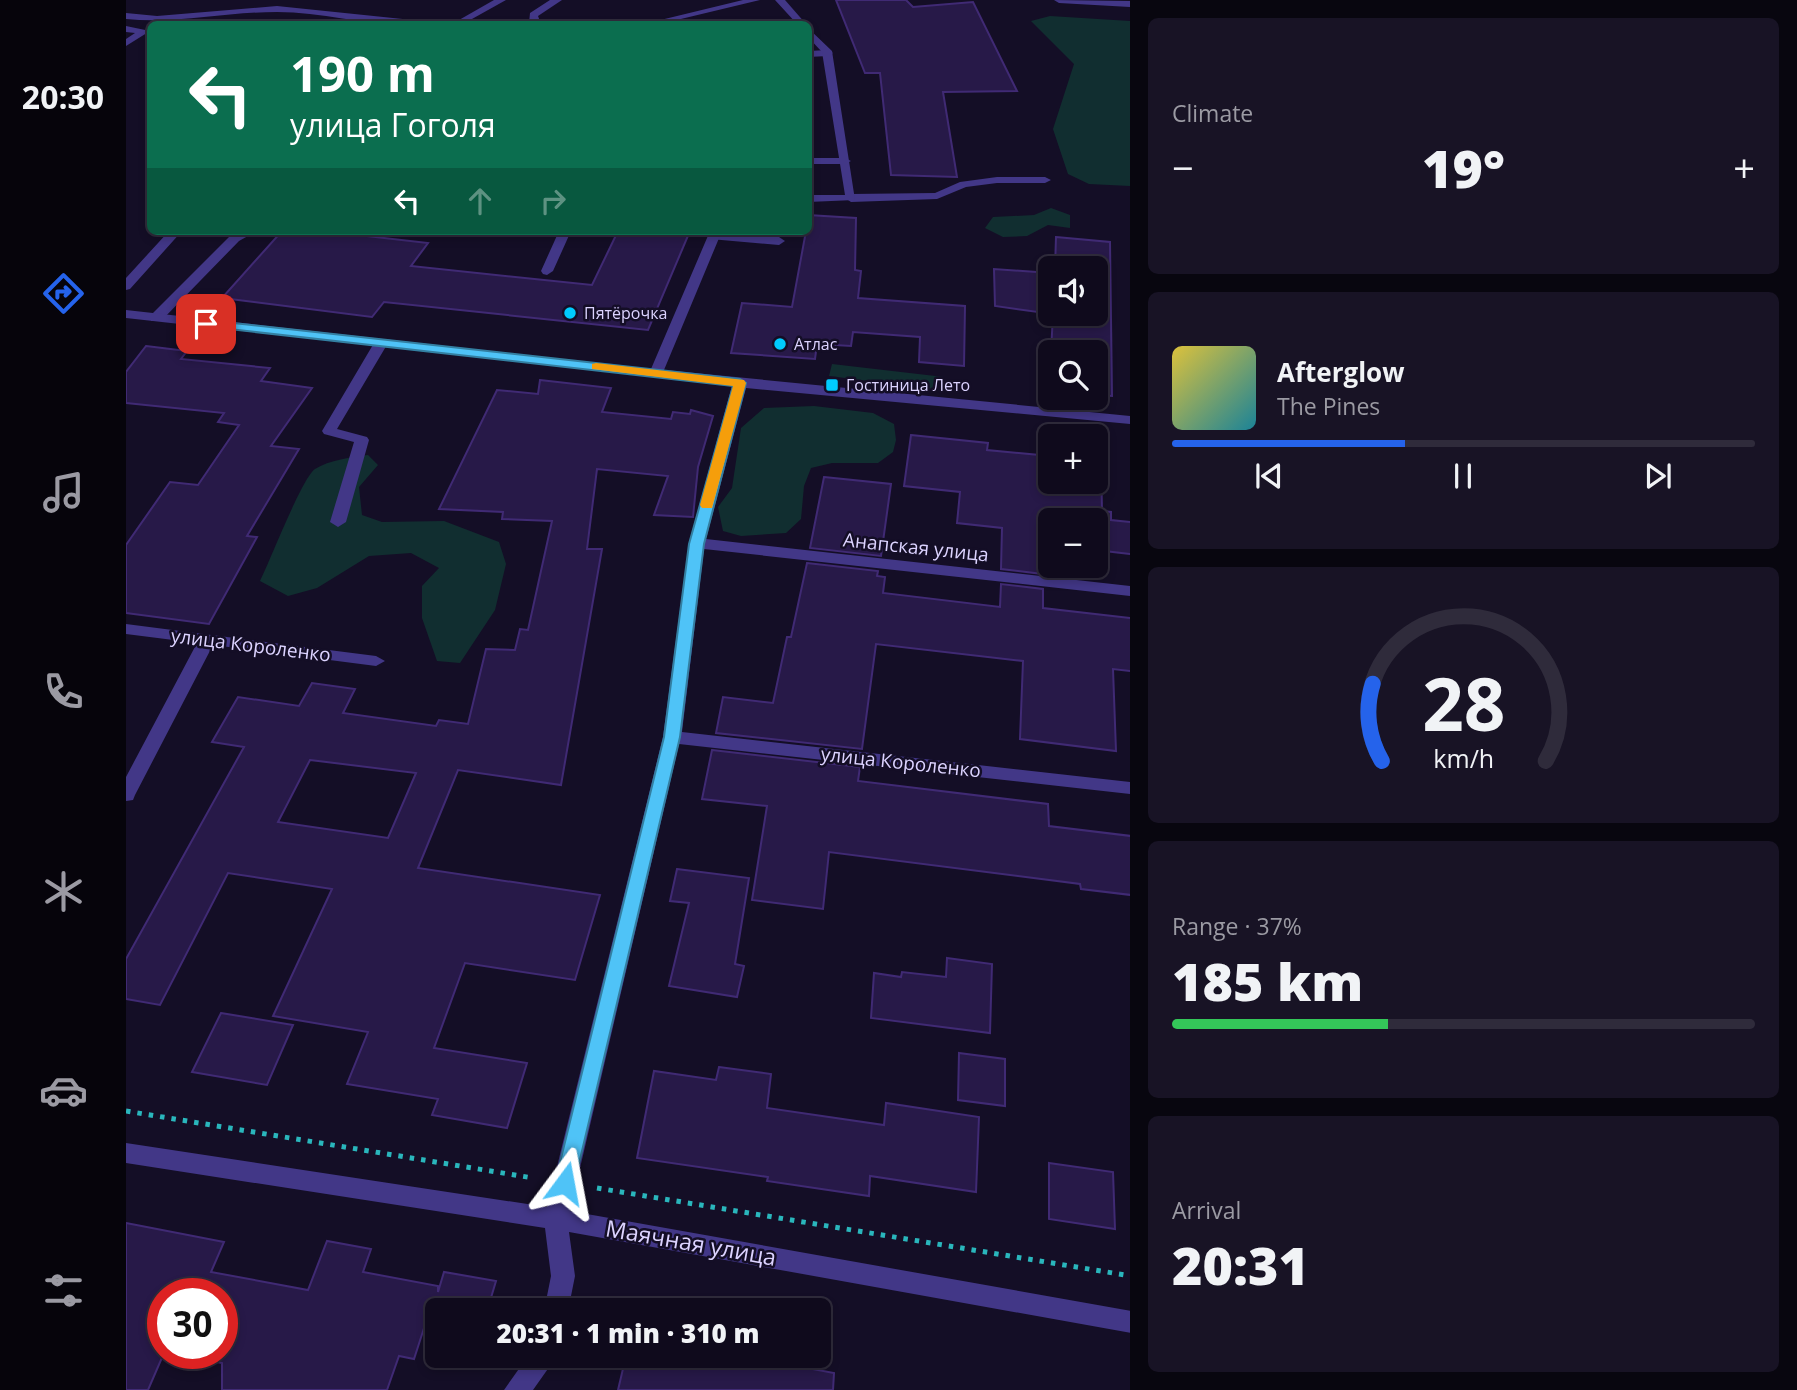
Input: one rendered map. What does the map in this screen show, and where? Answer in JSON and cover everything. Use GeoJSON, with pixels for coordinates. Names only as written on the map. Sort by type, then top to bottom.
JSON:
{"type":"FeatureCollection","features":[{"type":"Feature","properties":{"kind":"street"},"geometry":{"type":"LineString","coordinates":[[462,21],[501,0]]}},
{"type":"Feature","properties":{"kind":"street"},"geometry":{"type":"LineString","coordinates":[[532,21],[533,15],[557,0]]}},
{"type":"Feature","properties":{"kind":"street"},"geometry":{"type":"LineString","coordinates":[[662,21],[755,0]]}},
{"type":"Feature","properties":{"kind":"street"},"geometry":{"type":"LineString","coordinates":[[780,0],[799,21]]}},
{"type":"Feature","properties":{"kind":"street"},"geometry":{"type":"LineString","coordinates":[[1059,0],[1130,4]]}},
{"type":"Feature","properties":{"kind":"street"},"geometry":{"type":"LineString","coordinates":[[126,16],[157,19],[277,9],[393,21]]}},
{"type":"Feature","properties":{"kind":"street"},"geometry":{"type":"LineString","coordinates":[[126,29],[145,31],[126,43]]}},
{"type":"Feature","properties":{"kind":"street"},"geometry":{"type":"LineString","coordinates":[[812,36],[828,54],[851,198]]}},
{"type":"Feature","properties":{"kind":"street"},"geometry":{"type":"LineString","coordinates":[[812,54],[828,54]]}},
{"type":"Feature","properties":{"kind":"street"},"geometry":{"type":"LineString","coordinates":[[812,161],[845,161]]}},
{"type":"Feature","properties":{"kind":"street"},"geometry":{"type":"LineString","coordinates":[[812,199],[937,196],[964,184],[997,180],[1045,180]]}},
{"type":"Feature","properties":{"kind":"street"},"geometry":{"type":"LineString","coordinates":[[126,286],[172,235]]}},
{"type":"Feature","properties":{"kind":"street"},"geometry":{"type":"LineString","coordinates":[[156,318],[238,235]]}},
{"type":"Feature","properties":{"kind":"street"},"geometry":{"type":"LineString","coordinates":[[547,271],[563,235]]}},
{"type":"Feature","properties":{"kind":"street"},"geometry":{"type":"LineString","coordinates":[[656,373],[715,235]]}},
{"type":"Feature","properties":{"kind":"street"},"geometry":{"type":"LineString","coordinates":[[724,235],[779,241]]}},
{"type":"Feature","properties":{"kind":"street"},"geometry":{"type":"LineString","coordinates":[[126,314],[740,383],[1130,420]]}},
{"type":"Feature","properties":{"kind":"street"},"geometry":{"type":"LineString","coordinates":[[338,522],[362,440],[329,431],[382,343]]}},
{"type":"Feature","properties":{"kind":"street"},"geometry":{"type":"LineString","coordinates":[[559,1298],[563,1276],[556,1219],[672,737],[696,544],[740,383]]}},
{"type":"Feature","properties":{"kind":"street","name":"Анапская улица"},"geometry":{"type":"LineString","coordinates":[[696,544],[1130,592]]}},
{"type":"Feature","properties":{"kind":"street","name":"улица Короленко"},"geometry":{"type":"LineString","coordinates":[[126,629],[376,661]]}},
{"type":"Feature","properties":{"kind":"street"},"geometry":{"type":"LineString","coordinates":[[126,795],[208,639]]}},
{"type":"Feature","properties":{"kind":"street","name":"улица Короленко"},"geometry":{"type":"LineString","coordinates":[[672,737],[1130,788]]}},
{"type":"Feature","properties":{"kind":"street","name":"Маячная улица"},"geometry":{"type":"LineString","coordinates":[[126,1153],[556,1219],[1130,1322]]}},
{"type":"Feature","properties":{"kind":"street"},"geometry":{"type":"LineString","coordinates":[[517,1390],[534,1368]]}},
{"type":"Feature","properties":{"kind":"path"},"geometry":{"type":"LineString","coordinates":[[126,1111],[1130,1276]]}},
{"type":"Feature","properties":{"kind":"green space"},"geometry":{"type":"Polygon","coordinates":[[[1050,16],[1130,21],[1130,186],[1089,184],[1068,174],[1053,129],[1074,64],[1031,21],[1050,16]]]}},
{"type":"Feature","properties":{"kind":"green space"},"geometry":{"type":"Polygon","coordinates":[[[1051,208],[1070,215],[1070,228],[1048,225],[1027,236],[1003,237],[985,228],[993,217],[1034,215],[1051,208]]]}},
{"type":"Feature","properties":{"kind":"green space"},"geometry":{"type":"Polygon","coordinates":[[[832,364],[944,377],[941,390],[829,376],[832,364]]]}},
{"type":"Feature","properties":{"kind":"green space"},"geometry":{"type":"Polygon","coordinates":[[[814,406],[873,413],[894,424],[896,440],[893,452],[878,463],[832,463],[811,468],[804,486],[801,519],[786,533],[741,536],[723,531],[718,507],[732,488],[741,428],[764,408],[814,406]]]}},
{"type":"Feature","properties":{"kind":"green space"},"geometry":{"type":"Polygon","coordinates":[[[368,455],[378,465],[359,487],[362,515],[382,522],[444,521],[499,542],[506,564],[495,610],[460,663],[437,661],[422,618],[422,586],[439,568],[411,553],[369,556],[317,588],[288,596],[260,581],[295,503],[315,469],[341,459],[368,455]]]}},
{"type":"Feature","properties":{"kind":"building"},"geometry":{"type":"Polygon","coordinates":[[[836,0],[906,0],[913,7],[973,2],[1017,91],[943,92],[957,177],[891,175],[880,73],[865,73],[836,0]]]}},
{"type":"Feature","properties":{"kind":"building"},"geometry":{"type":"Polygon","coordinates":[[[812,215],[856,218],[855,270],[861,271],[858,298],[965,306],[964,366],[919,362],[920,337],[853,332],[851,346],[817,344],[815,359],[731,353],[742,303],[792,307],[805,235],[812,235],[812,215]]]}},
{"type":"Feature","properties":{"kind":"building"},"geometry":{"type":"Polygon","coordinates":[[[278,235],[358,235],[428,243],[411,266],[592,285],[616,235],[688,235],[648,330],[384,302],[372,317],[222,298],[278,235]]]}},
{"type":"Feature","properties":{"kind":"building"},"geometry":{"type":"Polygon","coordinates":[[[1056,237],[1110,242],[1112,396],[1108,396],[1108,340],[1052,340],[1052,326],[1108,326],[1108,256],[1055,256],[1056,237]]]}},
{"type":"Feature","properties":{"kind":"building"},"geometry":{"type":"Polygon","coordinates":[[[994,269],[1038,272],[1038,312],[995,306],[994,269]]]}},
{"type":"Feature","properties":{"kind":"building"},"geometry":{"type":"Polygon","coordinates":[[[146,346],[187,351],[181,359],[270,368],[261,381],[312,388],[271,446],[299,449],[247,536],[257,537],[209,624],[126,613],[126,545],[170,482],[198,485],[239,425],[218,422],[224,413],[126,403],[126,372],[146,346]]]}},
{"type":"Feature","properties":{"kind":"building"},"geometry":{"type":"Polygon","coordinates":[[[540,380],[611,388],[602,412],[671,419],[673,412],[690,414],[691,410],[713,416],[698,467],[693,517],[654,515],[668,476],[597,469],[587,549],[602,549],[561,785],[458,770],[418,868],[600,895],[575,980],[465,963],[434,1048],[527,1063],[507,1128],[432,1115],[438,1099],[347,1084],[368,1032],[273,1016],[332,889],[228,873],[160,1005],[126,999],[126,959],[244,747],[212,742],[238,697],[299,706],[312,683],[355,689],[343,713],[436,726],[439,720],[468,724],[486,649],[515,650],[520,629],[528,630],[552,521],[502,519],[503,512],[439,509],[497,390],[538,394],[540,380]],[[310,760],[278,822],[388,838],[416,773],[310,760]]]}},
{"type":"Feature","properties":{"kind":"building"},"geometry":{"type":"Polygon","coordinates":[[[911,435],[988,443],[987,450],[1038,455],[1038,494],[1102,494],[1102,508],[1038,508],[1038,573],[1001,569],[1002,528],[957,523],[960,492],[904,486],[911,435]]]}},
{"type":"Feature","properties":{"kind":"building"},"geometry":{"type":"Polygon","coordinates":[[[824,477],[891,484],[881,556],[810,548],[824,477]]]}},
{"type":"Feature","properties":{"kind":"building"},"geometry":{"type":"Polygon","coordinates":[[[1108,512],[1111,512],[1111,520],[1130,522],[1130,554],[1108,551],[1108,512]]]}},
{"type":"Feature","properties":{"kind":"building"},"geometry":{"type":"Polygon","coordinates":[[[807,563],[878,571],[877,576],[885,577],[883,593],[1000,607],[1001,584],[1043,589],[1043,608],[1130,618],[1130,671],[1113,669],[1116,751],[1020,739],[1023,661],[876,644],[862,749],[716,733],[723,697],[773,703],[787,637],[791,637],[807,563]]]}},
{"type":"Feature","properties":{"kind":"building"},"geometry":{"type":"Polygon","coordinates":[[[712,750],[860,767],[858,781],[1048,804],[1049,826],[1130,836],[1130,895],[1081,889],[1080,884],[829,852],[823,909],[752,900],[767,806],[702,799],[712,750]]]}},
{"type":"Feature","properties":{"kind":"building"},"geometry":{"type":"Polygon","coordinates":[[[677,869],[749,878],[735,964],[744,966],[737,997],[669,986],[689,903],[670,901],[677,869]]]}},
{"type":"Feature","properties":{"kind":"building"},"geometry":{"type":"Polygon","coordinates":[[[947,958],[992,964],[990,1033],[871,1018],[874,973],[901,977],[902,972],[946,977],[947,958]]]}},
{"type":"Feature","properties":{"kind":"building"},"geometry":{"type":"Polygon","coordinates":[[[221,1013],[293,1025],[267,1085],[192,1072],[221,1013]]]}},
{"type":"Feature","properties":{"kind":"building"},"geometry":{"type":"Polygon","coordinates":[[[959,1053],[1005,1059],[1005,1106],[958,1100],[959,1053]]]}},
{"type":"Feature","properties":{"kind":"building"},"geometry":{"type":"Polygon","coordinates":[[[719,1067],[771,1074],[767,1108],[884,1125],[886,1103],[979,1117],[976,1192],[870,1176],[869,1196],[767,1181],[768,1177],[637,1158],[654,1071],[716,1080],[719,1067]]]}},
{"type":"Feature","properties":{"kind":"building"},"geometry":{"type":"Polygon","coordinates":[[[1049,1163],[1113,1172],[1115,1229],[1049,1219],[1049,1163]]]}},
{"type":"Feature","properties":{"kind":"building"},"geometry":{"type":"Polygon","coordinates":[[[126,1223],[224,1242],[211,1272],[308,1290],[327,1241],[371,1249],[363,1272],[438,1286],[438,1292],[444,1272],[496,1281],[491,1298],[425,1298],[425,1325],[414,1359],[399,1356],[387,1390],[222,1390],[222,1369],[238,1369],[238,1278],[147,1278],[147,1369],[157,1369],[148,1390],[126,1390],[126,1223]]]}},
{"type":"Feature","properties":{"kind":"building"},"geometry":{"type":"Polygon","coordinates":[[[623,1368],[807,1368],[834,1373],[833,1390],[618,1390],[623,1368]]]}},
{"type":"Feature","properties":{"kind":"slow traffic"},"geometry":{"type":"LineString","coordinates":[[596,367],[740,383],[707,505]]}},
{"type":"Feature","properties":{"kind":"place","name":"Пятёрочка"},"geometry":{"type":"Point","coordinates":[570,313]}},
{"type":"Feature","properties":{"kind":"place","name":"Атлас"},"geometry":{"type":"Point","coordinates":[780,344]}},
{"type":"Feature","properties":{"kind":"place","name":"Гостиница Лето"},"geometry":{"type":"Point","coordinates":[832,385]}},
{"type":"Feature","properties":{"kind":"route"},"geometry":{"type":"LineString","coordinates":[[206,324],[740,383],[696,544],[672,737],[565,1183]]}}]}
